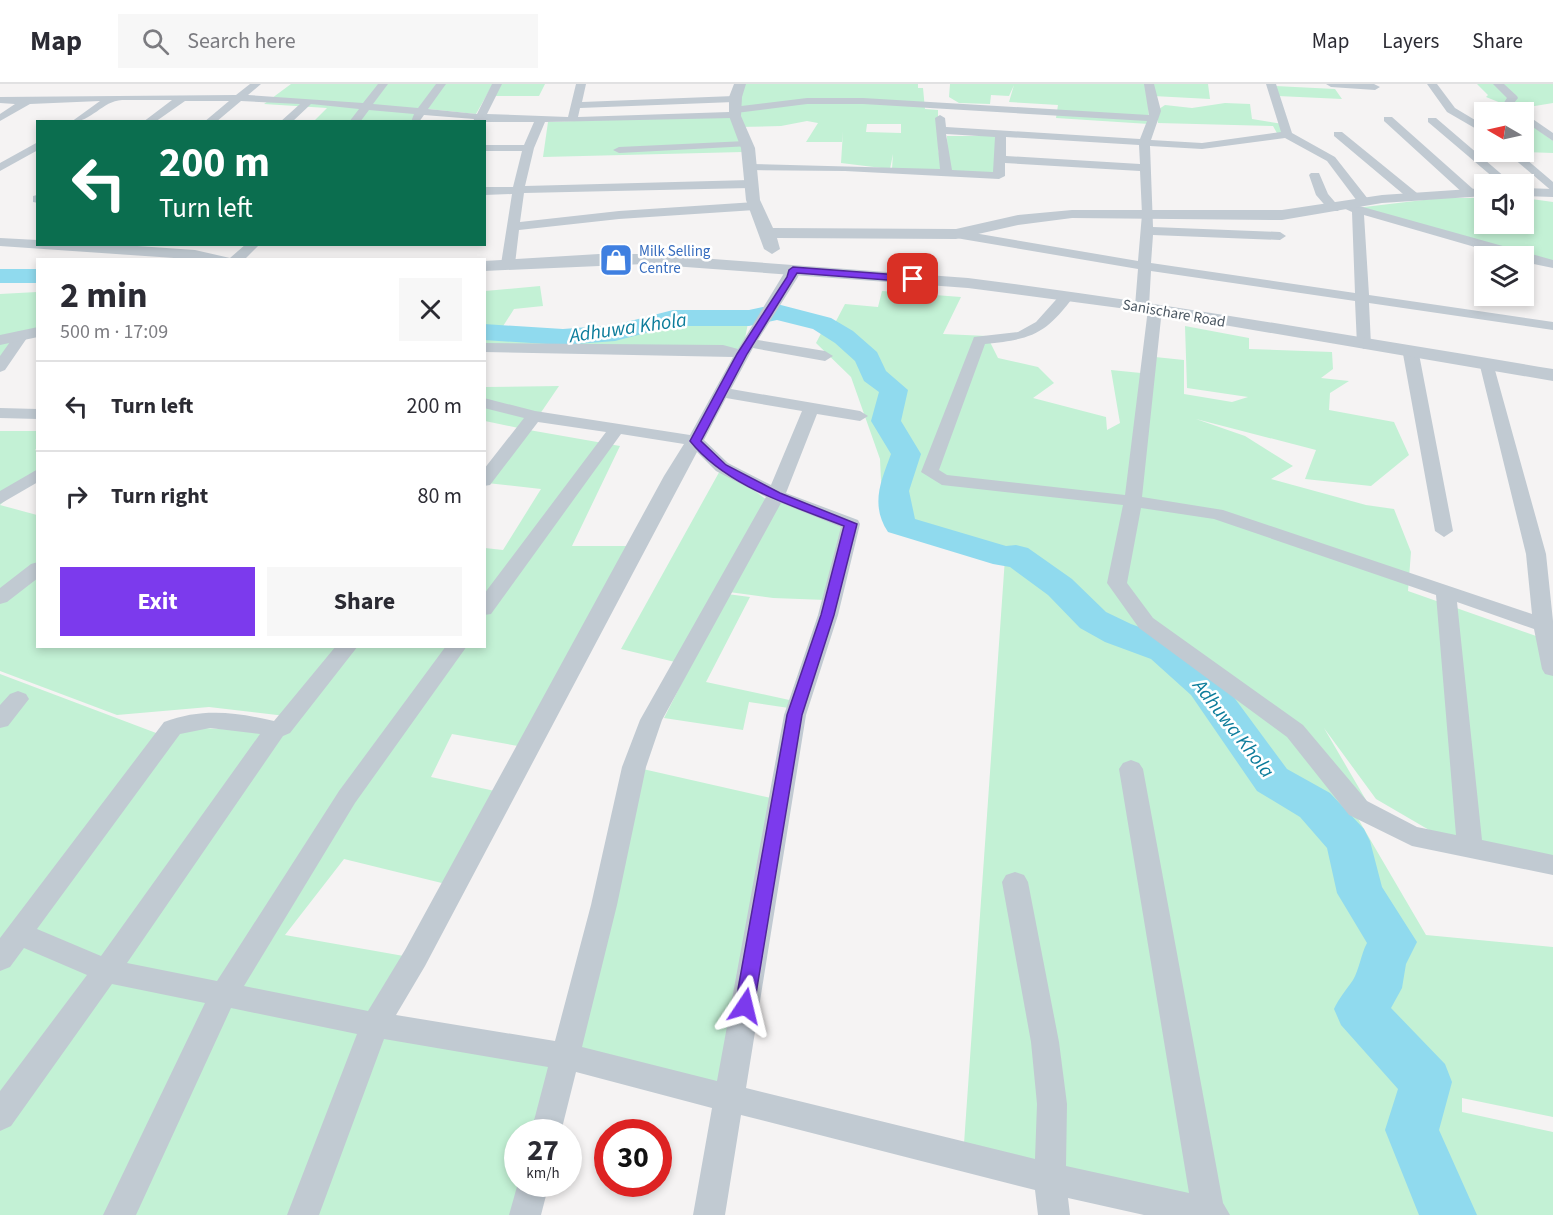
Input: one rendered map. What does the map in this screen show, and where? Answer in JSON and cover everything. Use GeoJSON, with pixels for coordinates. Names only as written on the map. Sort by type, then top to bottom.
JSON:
{"type":"FeatureCollection","features":[{"type":"Feature","properties":{"kind":"street"},"geometry":{"type":"LineString","coordinates":[[91,98],[111,84]]}},
{"type":"Feature","properties":{"kind":"street"},"geometry":{"type":"LineString","coordinates":[[211,120],[256,84]]}},
{"type":"Feature","properties":{"kind":"street"},"geometry":{"type":"LineString","coordinates":[[356,120],[382,84]]}},
{"type":"Feature","properties":{"kind":"street"},"geometry":{"type":"LineString","coordinates":[[416,120],[441,84]]}},
{"type":"Feature","properties":{"kind":"street"},"geometry":{"type":"LineString","coordinates":[[480,119],[497,84]]}},
{"type":"Feature","properties":{"kind":"street"},"geometry":{"type":"LineString","coordinates":[[571,120],[582,84]]}},
{"type":"Feature","properties":{"kind":"street"},"geometry":{"type":"LineString","coordinates":[[740,84],[734,112],[746,144],[755,206],[769,233],[774,268]]}},
{"type":"Feature","properties":{"kind":"street"},"geometry":{"type":"LineString","coordinates":[[1149,84],[1156,111],[1144,143],[1148,214],[1149,308],[1132,501],[1118,584],[1146,623],[1295,731],[1358,808],[1412,836],[1553,865]]}},
{"type":"Feature","properties":{"kind":"street"},"geometry":{"type":"LineString","coordinates":[[1272,84],[1287,134],[1302,146],[1318,149],[1334,163],[1350,207],[1364,345]]}},
{"type":"Feature","properties":{"kind":"street"},"geometry":{"type":"LineString","coordinates":[[1331,84],[1375,87]]}},
{"type":"Feature","properties":{"kind":"street"},"geometry":{"type":"LineString","coordinates":[[1432,84],[1451,110],[1474,124]]}},
{"type":"Feature","properties":{"kind":"street"},"geometry":{"type":"LineString","coordinates":[[1498,84],[1513,98],[1510,102]]}},
{"type":"Feature","properties":{"kind":"street"},"geometry":{"type":"LineString","coordinates":[[79,120],[112,97]]}},
{"type":"Feature","properties":{"kind":"street"},"geometry":{"type":"LineString","coordinates":[[151,120],[183,97]]}},
{"type":"Feature","properties":{"kind":"street"},"geometry":{"type":"LineString","coordinates":[[0,100],[183,97],[309,101],[423,111],[480,119],[606,119],[604,128],[807,101],[856,97],[1153,118]]}},
{"type":"Feature","properties":{"kind":"street"},"geometry":{"type":"LineString","coordinates":[[0,118],[26,102],[21,101]]}},
{"type":"Feature","properties":{"kind":"street"},"geometry":{"type":"LineString","coordinates":[[287,120],[309,101]]}},
{"type":"Feature","properties":{"kind":"street"},"geometry":{"type":"LineString","coordinates":[[930,103],[940,110],[947,174]]}},
{"type":"Feature","properties":{"kind":"street"},"geometry":{"type":"LineString","coordinates":[[577,105],[734,112]]}},
{"type":"Feature","properties":{"kind":"street"},"geometry":{"type":"LineString","coordinates":[[508,264],[511,227],[518,190],[528,148],[541,119]]}},
{"type":"Feature","properties":{"kind":"street"},"geometry":{"type":"LineString","coordinates":[[1388,119],[1469,192]]}},
{"type":"Feature","properties":{"kind":"street"},"geometry":{"type":"LineString","coordinates":[[1432,120],[1495,174]]}},
{"type":"Feature","properties":{"kind":"street"},"geometry":{"type":"LineString","coordinates":[[1534,124],[1553,138]]}},
{"type":"Feature","properties":{"kind":"street"},"geometry":{"type":"LineString","coordinates":[[941,130],[1221,146],[1287,134]]}},
{"type":"Feature","properties":{"kind":"street"},"geometry":{"type":"LineString","coordinates":[[750,167],[845,168],[999,176],[1001,133]]}},
{"type":"Feature","properties":{"kind":"street"},"geometry":{"type":"LineString","coordinates":[[1338,134],[1413,196]]}},
{"type":"Feature","properties":{"kind":"street"},"geometry":{"type":"LineString","coordinates":[[620,150],[746,144]]}},
{"type":"Feature","properties":{"kind":"street"},"geometry":{"type":"LineString","coordinates":[[0,168],[36,146]]}},
{"type":"Feature","properties":{"kind":"street"},"geometry":{"type":"LineString","coordinates":[[486,148],[528,148]]}},
{"type":"Feature","properties":{"kind":"street"},"geometry":{"type":"LineString","coordinates":[[1001,159],[1144,168]]}},
{"type":"Feature","properties":{"kind":"street"},"geometry":{"type":"LineString","coordinates":[[1523,162],[1553,188]]}},
{"type":"Feature","properties":{"kind":"street"},"geometry":{"type":"LineString","coordinates":[[1315,176],[1322,195],[1350,207],[1485,246]]}},
{"type":"Feature","properties":{"kind":"street"},"geometry":{"type":"LineString","coordinates":[[486,190],[750,184]]}},
{"type":"Feature","properties":{"kind":"street"},"geometry":{"type":"LineString","coordinates":[[956,234],[1048,215],[1282,215],[1350,207],[1413,196],[1474,192]]}},
{"type":"Feature","properties":{"kind":"street"},"geometry":{"type":"LineString","coordinates":[[1534,192],[1553,193]]}},
{"type":"Feature","properties":{"kind":"street"},"geometry":{"type":"LineString","coordinates":[[511,227],[619,215],[755,206]]}},
{"type":"Feature","properties":{"kind":"street"},"geometry":{"type":"LineString","coordinates":[[1148,231],[1280,236]]}},
{"type":"Feature","properties":{"kind":"street"},"geometry":{"type":"LineString","coordinates":[[769,233],[956,234],[1068,255],[1553,326]]}},
{"type":"Feature","properties":{"kind":"street"},"geometry":{"type":"LineString","coordinates":[[0,242],[36,244]]}},
{"type":"Feature","properties":{"kind":"street"},"geometry":{"type":"LineString","coordinates":[[108,246],[142,247],[215,258]]}},
{"type":"Feature","properties":{"kind":"street"},"geometry":{"type":"LineString","coordinates":[[239,258],[252,246]]}},
{"type":"Feature","properties":{"kind":"street","name":"Sanischare Road"},"geometry":{"type":"LineString","coordinates":[[486,266],[634,259],[968,283],[1149,308],[1411,354],[1553,375]]}},
{"type":"Feature","properties":{"kind":"street"},"geometry":{"type":"LineString","coordinates":[[1534,260],[1553,264]]}},
{"type":"Feature","properties":{"kind":"street"},"geometry":{"type":"LineString","coordinates":[[303,1215],[375,1025],[534,738],[673,477],[793,270]]}},
{"type":"Feature","properties":{"kind":"street"},"geometry":{"type":"LineString","coordinates":[[1067,296],[1041,325],[1022,336],[979,340],[930,472],[942,480],[1132,501],[1217,514],[1548,626]]}},
{"type":"Feature","properties":{"kind":"street"},"geometry":{"type":"LineString","coordinates":[[0,340],[30,334]]}},
{"type":"Feature","properties":{"kind":"street"},"geometry":{"type":"LineString","coordinates":[[0,367],[30,334]]}},
{"type":"Feature","properties":{"kind":"street"},"geometry":{"type":"LineString","coordinates":[[486,347],[746,349],[825,356]]}},
{"type":"Feature","properties":{"kind":"street"},"geometry":{"type":"LineString","coordinates":[[1411,354],[1444,531]]}},
{"type":"Feature","properties":{"kind":"street"},"geometry":{"type":"LineString","coordinates":[[1488,366],[1536,554],[1553,669]]}},
{"type":"Feature","properties":{"kind":"street"},"geometry":{"type":"LineString","coordinates":[[721,392],[860,416]]}},
{"type":"Feature","properties":{"kind":"street"},"geometry":{"type":"LineString","coordinates":[[486,404],[534,416],[695,441],[722,467],[776,495],[850,524],[828,615],[795,715],[709,1215]]}},
{"type":"Feature","properties":{"kind":"street"},"geometry":{"type":"LineString","coordinates":[[549,1119],[634,766],[651,720],[776,495],[812,407]]}},
{"type":"Feature","properties":{"kind":"street"},"geometry":{"type":"LineString","coordinates":[[0,413],[36,414]]}},
{"type":"Feature","properties":{"kind":"street"},"geometry":{"type":"LineString","coordinates":[[486,478],[534,416]]}},
{"type":"Feature","properties":{"kind":"street"},"geometry":{"type":"LineString","coordinates":[[486,606],[615,430]]}},
{"type":"Feature","properties":{"kind":"street"},"geometry":{"type":"LineString","coordinates":[[0,499],[36,475]]}},
{"type":"Feature","properties":{"kind":"street"},"geometry":{"type":"LineString","coordinates":[[0,598],[36,570]]}},
{"type":"Feature","properties":{"kind":"street"},"geometry":{"type":"LineString","coordinates":[[1446,592],[1470,848]]}},
{"type":"Feature","properties":{"kind":"street"},"geometry":{"type":"LineString","coordinates":[[0,1116],[106,971],[275,730],[282,726],[346,648]]}},
{"type":"Feature","properties":{"kind":"street"},"geometry":{"type":"LineString","coordinates":[[119,1215],[223,995],[346,797],[456,648]]}},
{"type":"Feature","properties":{"kind":"street"},"geometry":{"type":"LineString","coordinates":[[0,720],[18,699]]}},
{"type":"Feature","properties":{"kind":"street"},"geometry":{"type":"LineString","coordinates":[[0,959],[172,728],[187,721],[213,720],[247,722],[275,730]]}},
{"type":"Feature","properties":{"kind":"street"},"geometry":{"type":"LineString","coordinates":[[20,934],[106,971],[375,1025],[566,1056],[1050,1178],[1212,1214],[1131,769]]}},
{"type":"Feature","properties":{"kind":"street"},"geometry":{"type":"LineString","coordinates":[[1015,882],[1045,1042],[1052,1104],[1050,1178],[1054,1215]]}},
{"type":"Feature","properties":{"kind":"street"},"geometry":{"type":"LineString","coordinates":[[525,1215],[530,1197]]}},
{"type":"Feature","properties":{"kind":"green space"},"geometry":{"type":"Polygon","coordinates":[[[291,84],[493,84],[476,114],[428,109],[415,120],[315,120],[327,108],[264,104],[291,84]]]}},
{"type":"Feature","properties":{"kind":"green space"},"geometry":{"type":"Polygon","coordinates":[[[501,84],[545,84],[539,96],[495,96],[501,84]]]}},
{"type":"Feature","properties":{"kind":"green space"},"geometry":{"type":"Polygon","coordinates":[[[740,84],[918,84],[918,88],[923,88],[925,109],[938,110],[938,150],[944,172],[892,169],[893,154],[890,169],[841,163],[843,131],[842,142],[806,142],[818,123],[807,121],[781,126],[739,127],[740,84]],[[867,124],[866,132],[901,133],[901,124],[867,124]]]}},
{"type":"Feature","properties":{"kind":"green space"},"geometry":{"type":"Polygon","coordinates":[[[950,84],[1148,84],[1149,124],[1056,118],[1058,105],[1009,102],[1014,85],[1009,96],[991,95],[990,104],[959,103],[949,97],[950,84]]]}},
{"type":"Feature","properties":{"kind":"green space"},"geometry":{"type":"Polygon","coordinates":[[[1149,84],[1208,84],[1210,99],[1153,96],[1149,84]]]}},
{"type":"Feature","properties":{"kind":"green space"},"geometry":{"type":"Polygon","coordinates":[[[1477,84],[1553,84],[1553,103],[1534,106],[1534,102],[1498,102],[1486,97],[1488,95],[1477,84]]]}},
{"type":"Feature","properties":{"kind":"green space"},"geometry":{"type":"Polygon","coordinates":[[[1275,86],[1335,89],[1342,99],[1278,96],[1275,86]]]}},
{"type":"Feature","properties":{"kind":"green space"},"geometry":{"type":"Polygon","coordinates":[[[1225,103],[1250,104],[1252,119],[1283,124],[1287,134],[1278,135],[1273,126],[1158,123],[1156,111],[1165,105],[1192,108],[1225,103]]]}},
{"type":"Feature","properties":{"kind":"green space"},"geometry":{"type":"Polygon","coordinates":[[[733,115],[743,152],[543,157],[548,122],[733,115]]]}},
{"type":"Feature","properties":{"kind":"green space"},"geometry":{"type":"Polygon","coordinates":[[[1534,127],[1553,141],[1553,153],[1534,152],[1534,127]]]}},
{"type":"Feature","properties":{"kind":"green space"},"geometry":{"type":"Polygon","coordinates":[[[947,136],[997,136],[995,175],[948,173],[947,136]]]}},
{"type":"Feature","properties":{"kind":"green space"},"geometry":{"type":"Polygon","coordinates":[[[1440,198],[1474,198],[1474,234],[1534,234],[1534,199],[1553,202],[1553,262],[1534,257],[1534,246],[1495,246],[1356,208],[1440,198]]]}},
{"type":"Feature","properties":{"kind":"green space"},"geometry":{"type":"Polygon","coordinates":[[[540,286],[543,306],[514,309],[498,334],[563,337],[706,318],[749,318],[742,354],[486,347],[486,291],[540,286]]]}},
{"type":"Feature","properties":{"kind":"green space"},"geometry":{"type":"Polygon","coordinates":[[[882,291],[961,297],[943,334],[987,336],[998,358],[1038,367],[1054,383],[1033,398],[1106,417],[1107,430],[1120,423],[1111,370],[1141,373],[1155,357],[1184,360],[1184,394],[1232,402],[1248,397],[1187,388],[1185,326],[1249,338],[1249,349],[1332,352],[1333,369],[1321,378],[1349,381],[1330,393],[1329,410],[1394,422],[1409,455],[1371,486],[1305,479],[1316,450],[1196,419],[1245,436],[1293,466],[1271,479],[1366,505],[1394,509],[1411,552],[1408,591],[1553,642],[1553,866],[1460,848],[1376,799],[1324,728],[1373,812],[1357,817],[1426,935],[1553,947],[1553,1117],[1462,1098],[1462,1112],[1553,1132],[1553,1215],[1214,1215],[963,1158],[1005,558],[883,522],[880,459],[851,377],[816,343],[827,322],[835,323],[845,304],[878,307],[882,291]]]}},
{"type":"Feature","properties":{"kind":"green space"},"geometry":{"type":"Polygon","coordinates":[[[36,292],[36,333],[22,335],[0,367],[0,294],[36,292]]]}},
{"type":"Feature","properties":{"kind":"green space"},"geometry":{"type":"Polygon","coordinates":[[[559,386],[529,430],[620,446],[572,546],[638,546],[529,748],[452,734],[431,777],[504,793],[454,886],[344,859],[285,935],[415,958],[376,1025],[565,1056],[634,767],[780,800],[729,1098],[566,1056],[549,1119],[504,1119],[504,1197],[530,1197],[525,1215],[0,1215],[0,674],[172,739],[182,727],[261,731],[294,717],[209,707],[117,715],[0,671],[0,505],[36,515],[36,648],[486,648],[486,548],[503,550],[541,489],[487,483],[528,430],[486,421],[486,387],[559,386]]]}},
{"type":"Feature","properties":{"kind":"green space"},"geometry":{"type":"Polygon","coordinates":[[[0,431],[36,431],[36,475],[0,505],[0,431]]]}},
{"type":"Feature","properties":{"kind":"green space"},"geometry":{"type":"Polygon","coordinates":[[[722,467],[767,500],[675,662],[621,649],[722,467]]]}},
{"type":"Feature","properties":{"kind":"green space"},"geometry":{"type":"Polygon","coordinates":[[[779,502],[851,524],[826,600],[773,598],[729,592],[779,502]]]}},
{"type":"Feature","properties":{"kind":"green space"},"geometry":{"type":"Polygon","coordinates":[[[727,594],[750,597],[706,682],[794,701],[789,708],[749,702],[743,730],[664,718],[727,594]]]}},
{"type":"Feature","properties":{"kind":"waterway","name":"Adhuwa Khola"},"geometry":{"type":"LineString","coordinates":[[0,276],[36,276]]}},
{"type":"Feature","properties":{"kind":"waterway","name":"Adhuwa Khola"},"geometry":{"type":"LineString","coordinates":[[486,332],[563,337],[615,333],[673,318],[749,318],[777,312],[822,323],[844,337],[867,358],[874,375],[894,390],[886,421],[906,454],[893,491],[900,525],[1005,557],[1016,555],[1060,587],[1093,620],[1118,633],[1164,650],[1205,686],[1272,780],[1315,805],[1348,841],[1360,893],[1393,942],[1382,963],[1377,988],[1359,1009],[1426,1082],[1412,1130],[1448,1215]]}},
{"type":"Feature","properties":{"kind":"place","name":"Milk Selling Centre"},"geometry":{"type":"Point","coordinates":[616,260]}},
{"type":"Feature","properties":{"kind":"route"},"geometry":{"type":"LineString","coordinates":[[745,1006],[795,715],[828,615],[850,524],[776,495],[722,467],[695,441],[742,354],[774,306],[793,270],[913,279]]}}]}
